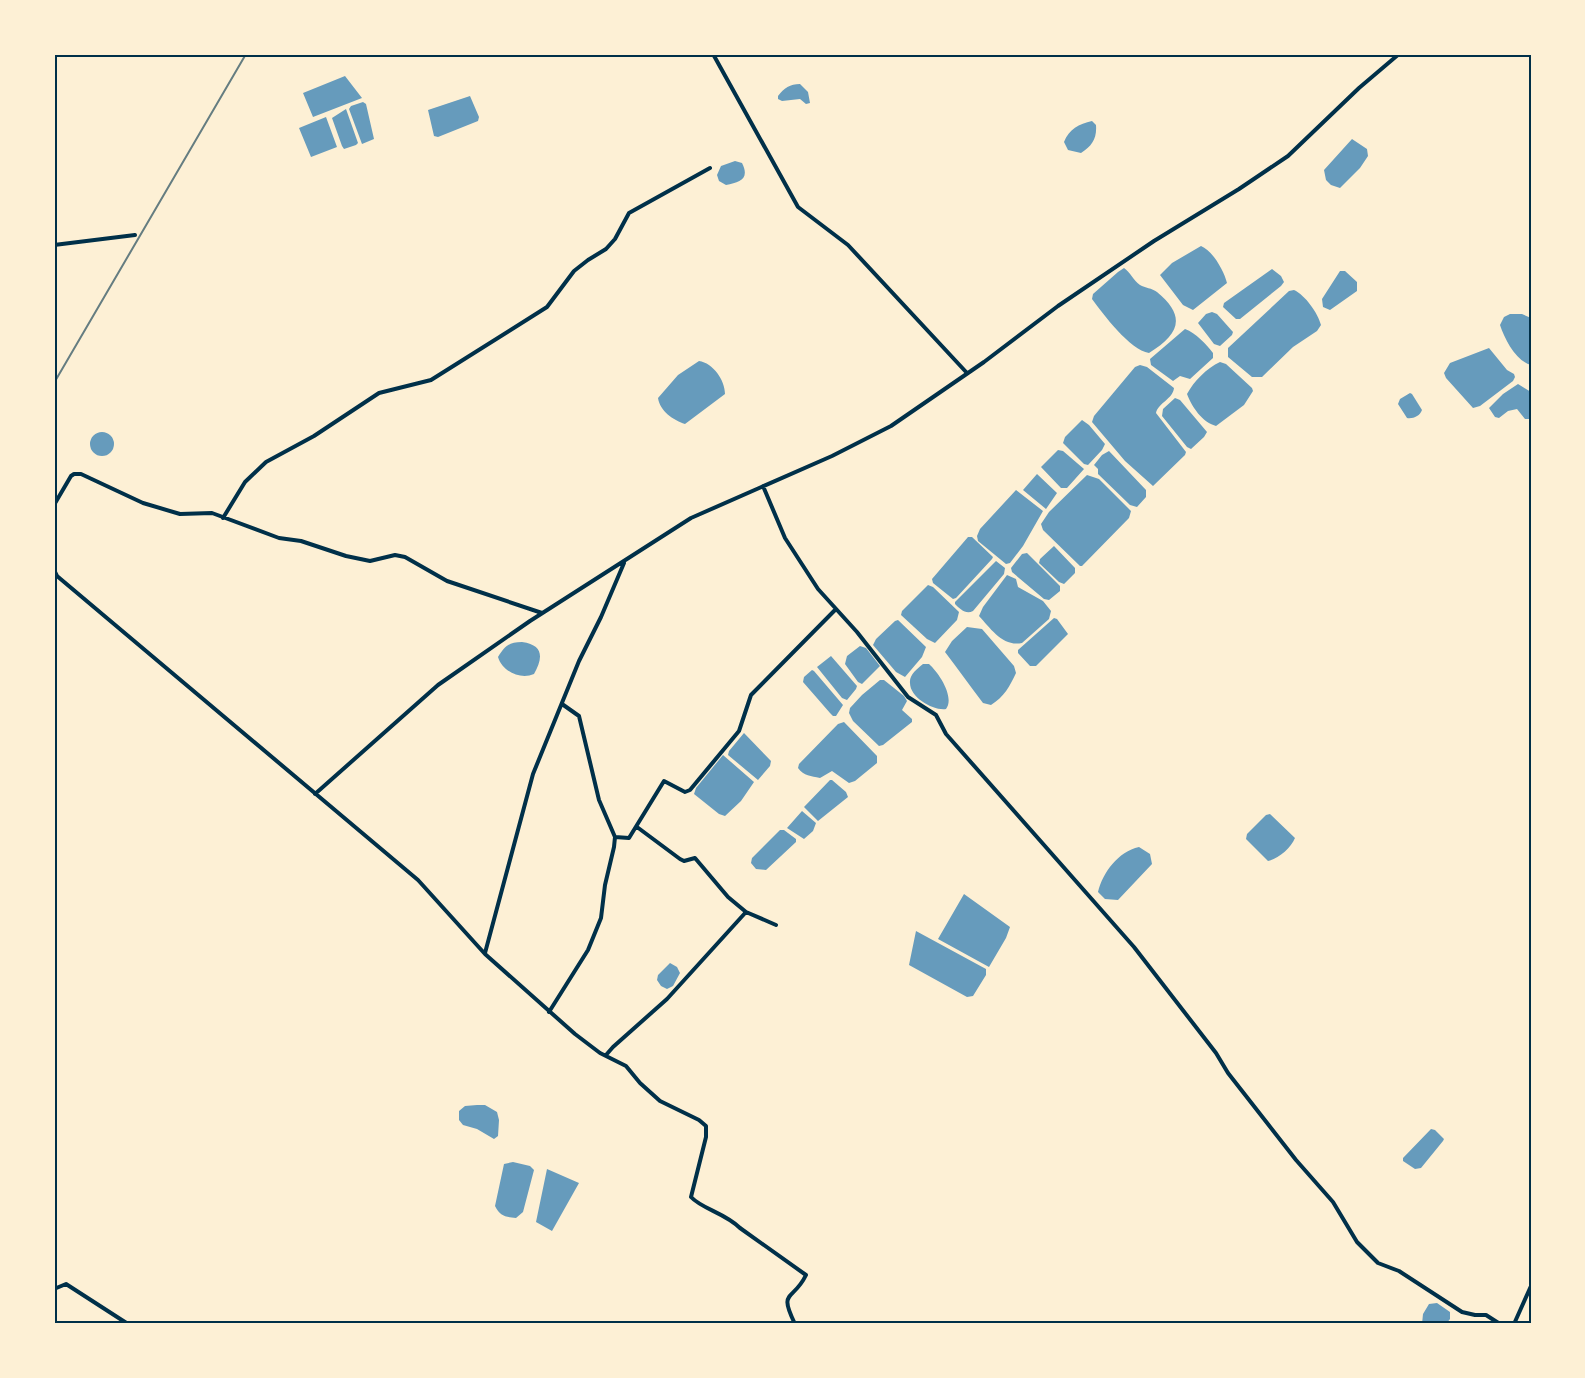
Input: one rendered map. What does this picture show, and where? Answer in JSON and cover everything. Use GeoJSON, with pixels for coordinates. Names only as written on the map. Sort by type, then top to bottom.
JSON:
{"type":"FeatureCollection","features":[{"type":"Feature","properties":{"kind":"street"},"geometry":{"type":"LineString","coordinates":[[713,54],[798,207],[848,245],[967,374]]}},
{"type":"Feature","properties":{"kind":"street"},"geometry":{"type":"LineString","coordinates":[[315,794],[438,685],[543,613],[691,518],[832,456],[891,426],[967,374],[1058,306],[1154,241],[1288,156],[1359,88],[1399,54]]}},
{"type":"Feature","properties":{"kind":"street"},"geometry":{"type":"LineString","coordinates":[[222,518],[245,482],[266,462],[314,436],[379,393],[431,380],[547,307],[574,271],[606,249],[615,239],[629,213],[710,168]]}},
{"type":"Feature","properties":{"kind":"street"},"geometry":{"type":"LineString","coordinates":[[54,245],[135,235]]}},
{"type":"Feature","properties":{"kind":"street"},"geometry":{"type":"LineString","coordinates":[[54,505],[74,474],[81,474],[143,503],[180,514],[212,513],[279,538],[301,541],[346,556],[370,561],[395,555],[405,557],[447,581],[543,613]]}},
{"type":"Feature","properties":{"kind":"street"},"geometry":{"type":"LineString","coordinates":[[763,486],[785,538],[818,589],[885,666],[908,697],[936,714],[946,734],[1134,947],[1216,1053],[1234,1081],[1296,1160],[1333,1202],[1357,1242],[1378,1263],[1399,1271],[1462,1312],[1486,1315],[1500,1324]]}},
{"type":"Feature","properties":{"kind":"street"},"geometry":{"type":"LineString","coordinates":[[485,954],[533,774],[561,704],[624,562]]}},
{"type":"Feature","properties":{"kind":"street"},"geometry":{"type":"LineString","coordinates":[[54,570],[57,576],[418,880],[485,954],[549,1012],[575,1034],[626,1066],[640,1083],[660,1101],[699,1120],[706,1126],[691,1197],[696,1202],[730,1219],[748,1235],[806,1275],[788,1300],[786,1307],[795,1324]]}},
{"type":"Feature","properties":{"kind":"street"},"geometry":{"type":"LineString","coordinates":[[615,837],[629,838],[664,781],[685,792],[690,790],[739,731],[752,695],[837,609]]}},
{"type":"Feature","properties":{"kind":"street"},"geometry":{"type":"LineString","coordinates":[[549,1012],[588,950],[602,918],[604,885],[615,837],[599,800],[579,716],[561,704]]}},
{"type":"Feature","properties":{"kind":"street"},"geometry":{"type":"LineString","coordinates":[[637,827],[680,859],[684,861],[695,858],[728,897],[746,912],[776,925]]}},
{"type":"Feature","properties":{"kind":"street"},"geometry":{"type":"LineString","coordinates":[[606,1055],[612,1047],[667,999],[746,912]]}},
{"type":"Feature","properties":{"kind":"street"},"geometry":{"type":"LineString","coordinates":[[54,1289],[66,1284],[128,1324]]}},
{"type":"Feature","properties":{"kind":"street"},"geometry":{"type":"LineString","coordinates":[[1514,1324],[1531,1286]]}},
{"type":"Feature","properties":{"kind":"water"},"geometry":{"type":"Polygon","coordinates":[[[345,76],[362,98],[313,117],[303,93],[345,76]]]}},
{"type":"Feature","properties":{"kind":"water"},"geometry":{"type":"Polygon","coordinates":[[[800,84],[808,92],[810,103],[806,104],[800,99],[782,101],[778,99],[785,89],[800,84]]]}},
{"type":"Feature","properties":{"kind":"water"},"geometry":{"type":"Polygon","coordinates":[[[470,96],[479,117],[478,121],[438,137],[434,136],[428,110],[470,96]]]}},
{"type":"Feature","properties":{"kind":"water"},"geometry":{"type":"Polygon","coordinates":[[[363,102],[366,104],[374,139],[362,144],[349,109],[363,102]]]}},
{"type":"Feature","properties":{"kind":"water"},"geometry":{"type":"Polygon","coordinates":[[[346,109],[358,143],[344,149],[332,118],[346,109]]]}},
{"type":"Feature","properties":{"kind":"water"},"geometry":{"type":"Polygon","coordinates":[[[326,117],[337,147],[311,157],[299,128],[326,117]]]}},
{"type":"Feature","properties":{"kind":"water"},"geometry":{"type":"Polygon","coordinates":[[[1092,121],[1096,125],[1096,130],[1091,145],[1081,153],[1068,150],[1064,142],[1072,130],[1092,121]]]}},
{"type":"Feature","properties":{"kind":"water"},"geometry":{"type":"Polygon","coordinates":[[[1352,139],[1367,149],[1368,156],[1360,168],[1340,188],[1331,185],[1326,180],[1324,170],[1352,139]]]}},
{"type":"Feature","properties":{"kind":"water"},"geometry":{"type":"Polygon","coordinates":[[[735,161],[742,163],[744,176],[739,181],[726,185],[719,181],[717,175],[721,166],[735,161]]]}},
{"type":"Feature","properties":{"kind":"water"},"geometry":{"type":"Polygon","coordinates":[[[1201,246],[1210,252],[1227,283],[1193,310],[1183,305],[1160,275],[1172,263],[1201,246]]]}},
{"type":"Feature","properties":{"kind":"water"},"geometry":{"type":"Polygon","coordinates":[[[1124,268],[1140,285],[1155,291],[1166,301],[1176,317],[1173,332],[1149,353],[1126,339],[1092,299],[1093,294],[1124,268]]]}},
{"type":"Feature","properties":{"kind":"water"},"geometry":{"type":"Polygon","coordinates":[[[1272,269],[1281,276],[1284,282],[1240,319],[1236,319],[1223,307],[1224,303],[1272,269]]]}},
{"type":"Feature","properties":{"kind":"water"},"geometry":{"type":"Polygon","coordinates":[[[1340,271],[1345,271],[1357,282],[1357,291],[1330,310],[1323,307],[1322,299],[1340,271]]]}},
{"type":"Feature","properties":{"kind":"water"},"geometry":{"type":"Polygon","coordinates":[[[1294,290],[1310,305],[1321,325],[1317,331],[1293,347],[1262,377],[1252,377],[1228,357],[1228,348],[1289,291],[1294,290]]]}},
{"type":"Feature","properties":{"kind":"water"},"geometry":{"type":"Polygon","coordinates":[[[1212,312],[1217,314],[1233,332],[1220,346],[1214,344],[1198,323],[1206,314],[1212,312]]]}},
{"type":"Feature","properties":{"kind":"water"},"geometry":{"type":"Polygon","coordinates":[[[1510,314],[1522,314],[1531,318],[1531,365],[1516,355],[1502,331],[1500,325],[1504,317],[1510,314]]]}},
{"type":"Feature","properties":{"kind":"water"},"geometry":{"type":"Polygon","coordinates":[[[1185,329],[1204,343],[1213,353],[1213,358],[1190,379],[1180,376],[1173,381],[1151,365],[1150,359],[1185,329]]]}},
{"type":"Feature","properties":{"kind":"water"},"geometry":{"type":"Polygon","coordinates":[[[1489,348],[1515,377],[1513,381],[1480,406],[1473,408],[1444,373],[1450,363],[1489,348]]]}},
{"type":"Feature","properties":{"kind":"water"},"geometry":{"type":"Polygon","coordinates":[[[699,361],[709,365],[717,373],[723,383],[725,394],[685,424],[668,414],[661,407],[658,398],[678,375],[699,361]]]}},
{"type":"Feature","properties":{"kind":"water"},"geometry":{"type":"Polygon","coordinates":[[[1220,362],[1226,364],[1253,391],[1244,405],[1216,426],[1206,421],[1198,413],[1187,394],[1201,375],[1220,362]]]}},
{"type":"Feature","properties":{"kind":"water"},"geometry":{"type":"Polygon","coordinates":[[[1140,365],[1147,367],[1174,388],[1156,413],[1186,452],[1153,486],[1125,461],[1092,422],[1094,416],[1135,367],[1140,365]]]}},
{"type":"Feature","properties":{"kind":"water"},"geometry":{"type":"Polygon","coordinates":[[[1518,384],[1531,392],[1531,419],[1525,419],[1517,409],[1508,411],[1499,418],[1495,417],[1489,408],[1503,394],[1518,384]]]}},
{"type":"Feature","properties":{"kind":"water"},"geometry":{"type":"Polygon","coordinates":[[[1410,393],[1422,410],[1418,415],[1407,418],[1398,404],[1400,399],[1410,393]]]}},
{"type":"Feature","properties":{"kind":"water"},"geometry":{"type":"Polygon","coordinates":[[[1175,398],[1180,400],[1207,432],[1191,449],[1162,416],[1163,409],[1175,398]]]}},
{"type":"Feature","properties":{"kind":"water"},"geometry":{"type":"Polygon","coordinates":[[[1082,420],[1105,444],[1088,465],[1084,464],[1063,443],[1065,437],[1082,420]]]}},
{"type":"Feature","properties":{"kind":"water"},"geometry":{"type":"Polygon","coordinates":[[[102,432],[110,436],[114,444],[110,452],[102,456],[94,452],[90,444],[94,436],[102,432]]]}},
{"type":"Feature","properties":{"kind":"water"},"geometry":{"type":"Polygon","coordinates":[[[1058,450],[1063,451],[1084,469],[1067,488],[1061,488],[1041,467],[1058,450]]]}},
{"type":"Feature","properties":{"kind":"water"},"geometry":{"type":"Polygon","coordinates":[[[1109,451],[1146,490],[1146,497],[1137,507],[1130,505],[1098,474],[1098,469],[1094,465],[1102,455],[1109,451]]]}},
{"type":"Feature","properties":{"kind":"water"},"geometry":{"type":"Polygon","coordinates":[[[1037,474],[1057,493],[1046,509],[1023,490],[1037,474]]]}},
{"type":"Feature","properties":{"kind":"water"},"geometry":{"type":"Polygon","coordinates":[[[1087,475],[1099,479],[1131,511],[1129,518],[1080,566],[1043,530],[1041,524],[1049,512],[1087,475]]]}},
{"type":"Feature","properties":{"kind":"water"},"geometry":{"type":"Polygon","coordinates":[[[1016,490],[1043,511],[1023,546],[1010,563],[1006,564],[978,541],[977,536],[980,529],[1016,490]]]}},
{"type":"Feature","properties":{"kind":"water"},"geometry":{"type":"Polygon","coordinates":[[[968,537],[972,537],[993,557],[953,599],[933,583],[932,579],[968,537]]]}},
{"type":"Feature","properties":{"kind":"water"},"geometry":{"type":"Polygon","coordinates":[[[1054,546],[1075,568],[1075,573],[1064,584],[1039,563],[1040,559],[1054,546]]]}},
{"type":"Feature","properties":{"kind":"water"},"geometry":{"type":"Polygon","coordinates":[[[1027,553],[1060,586],[1060,591],[1049,600],[1044,599],[1012,572],[1011,568],[1022,554],[1027,553]]]}},
{"type":"Feature","properties":{"kind":"water"},"geometry":{"type":"Polygon","coordinates":[[[996,561],[1005,568],[1004,574],[973,611],[966,612],[955,604],[955,602],[996,561]]]}},
{"type":"Feature","properties":{"kind":"water"},"geometry":{"type":"Polygon","coordinates":[[[1007,575],[1016,579],[1018,587],[1043,601],[1051,611],[1049,619],[1022,643],[1015,644],[1003,640],[979,616],[1007,575]]]}},
{"type":"Feature","properties":{"kind":"water"},"geometry":{"type":"Polygon","coordinates":[[[928,585],[959,612],[957,620],[935,643],[927,639],[901,615],[902,611],[928,585]]]}},
{"type":"Feature","properties":{"kind":"water"},"geometry":{"type":"Polygon","coordinates":[[[1054,618],[1068,634],[1036,666],[1030,666],[1018,650],[1054,618]]]}},
{"type":"Feature","properties":{"kind":"water"},"geometry":{"type":"Polygon","coordinates":[[[898,620],[926,647],[922,657],[905,677],[896,672],[873,645],[876,639],[898,620]]]}},
{"type":"Feature","properties":{"kind":"water"},"geometry":{"type":"Polygon","coordinates":[[[967,627],[982,629],[1014,666],[1016,673],[1009,687],[991,705],[983,703],[945,652],[952,641],[967,627]]]}},
{"type":"Feature","properties":{"kind":"water"},"geometry":{"type":"Polygon","coordinates":[[[522,642],[534,646],[540,653],[537,668],[534,674],[529,676],[518,675],[507,670],[498,657],[508,645],[522,642]]]}},
{"type":"Feature","properties":{"kind":"water"},"geometry":{"type":"Polygon","coordinates":[[[860,646],[866,648],[880,666],[862,684],[845,664],[847,656],[860,646]]]}},
{"type":"Feature","properties":{"kind":"water"},"geometry":{"type":"Polygon","coordinates":[[[831,656],[857,686],[847,700],[842,698],[817,667],[831,656]]]}},
{"type":"Feature","properties":{"kind":"water"},"geometry":{"type":"Polygon","coordinates":[[[923,664],[929,664],[945,685],[949,698],[946,709],[929,706],[911,689],[911,677],[923,664]]]}},
{"type":"Feature","properties":{"kind":"water"},"geometry":{"type":"Polygon","coordinates":[[[812,670],[843,705],[836,716],[830,713],[803,682],[804,677],[812,670]]]}},
{"type":"Feature","properties":{"kind":"water"},"geometry":{"type":"Polygon","coordinates":[[[880,680],[884,680],[904,696],[907,701],[902,710],[912,719],[912,722],[879,746],[853,721],[849,713],[850,708],[862,695],[880,680]]]}},
{"type":"Feature","properties":{"kind":"water"},"geometry":{"type":"Polygon","coordinates":[[[844,722],[877,756],[877,763],[855,781],[849,783],[832,771],[820,778],[800,771],[799,764],[838,724],[844,722]]]}},
{"type":"Feature","properties":{"kind":"water"},"geometry":{"type":"Polygon","coordinates":[[[744,733],[771,761],[770,766],[758,780],[728,755],[744,733]]]}},
{"type":"Feature","properties":{"kind":"water"},"geometry":{"type":"Polygon","coordinates":[[[723,755],[754,782],[741,801],[725,816],[719,814],[694,794],[696,788],[723,755]]]}},
{"type":"Feature","properties":{"kind":"water"},"geometry":{"type":"Polygon","coordinates":[[[830,780],[846,792],[848,797],[818,821],[804,807],[830,780]]]}},
{"type":"Feature","properties":{"kind":"water"},"geometry":{"type":"Polygon","coordinates":[[[802,811],[816,823],[813,831],[804,839],[787,828],[802,811]]]}},
{"type":"Feature","properties":{"kind":"water"},"geometry":{"type":"Polygon","coordinates":[[[1270,814],[1295,838],[1284,852],[1268,861],[1246,839],[1247,834],[1266,815],[1270,814]]]}},
{"type":"Feature","properties":{"kind":"water"},"geometry":{"type":"Polygon","coordinates":[[[780,830],[784,830],[796,839],[796,842],[766,870],[756,869],[751,863],[752,858],[780,830]]]}},
{"type":"Feature","properties":{"kind":"water"},"geometry":{"type":"Polygon","coordinates":[[[1139,847],[1150,854],[1152,864],[1118,900],[1105,899],[1098,892],[1108,870],[1124,853],[1139,847]]]}},
{"type":"Feature","properties":{"kind":"water"},"geometry":{"type":"Polygon","coordinates":[[[964,894],[1010,927],[989,967],[938,939],[964,894]]]}},
{"type":"Feature","properties":{"kind":"water"},"geometry":{"type":"Polygon","coordinates":[[[916,931],[986,969],[986,975],[973,996],[967,997],[909,965],[916,931]]]}},
{"type":"Feature","properties":{"kind":"water"},"geometry":{"type":"Polygon","coordinates":[[[670,963],[677,967],[680,973],[673,986],[667,989],[657,980],[658,975],[670,963]]]}},
{"type":"Feature","properties":{"kind":"water"},"geometry":{"type":"Polygon","coordinates":[[[485,1105],[497,1112],[498,1136],[494,1139],[477,1129],[463,1125],[459,1120],[459,1111],[465,1106],[485,1105]]]}},
{"type":"Feature","properties":{"kind":"water"},"geometry":{"type":"Polygon","coordinates":[[[1431,1129],[1444,1139],[1421,1168],[1415,1169],[1403,1161],[1403,1158],[1431,1129]]]}},
{"type":"Feature","properties":{"kind":"water"},"geometry":{"type":"Polygon","coordinates":[[[513,1162],[530,1166],[534,1170],[523,1212],[516,1218],[503,1215],[495,1206],[504,1164],[513,1162]]]}},
{"type":"Feature","properties":{"kind":"water"},"geometry":{"type":"Polygon","coordinates":[[[547,1169],[579,1183],[552,1231],[536,1222],[547,1169]]]}},
{"type":"Feature","properties":{"kind":"water"},"geometry":{"type":"Polygon","coordinates":[[[1437,1303],[1450,1312],[1450,1319],[1446,1324],[1422,1324],[1423,1314],[1429,1304],[1437,1303]]]}},
{"type":"Feature","properties":{"kind":"railway"},"geometry":{"type":"LineString","coordinates":[[54,383],[246,54]]}}]}
